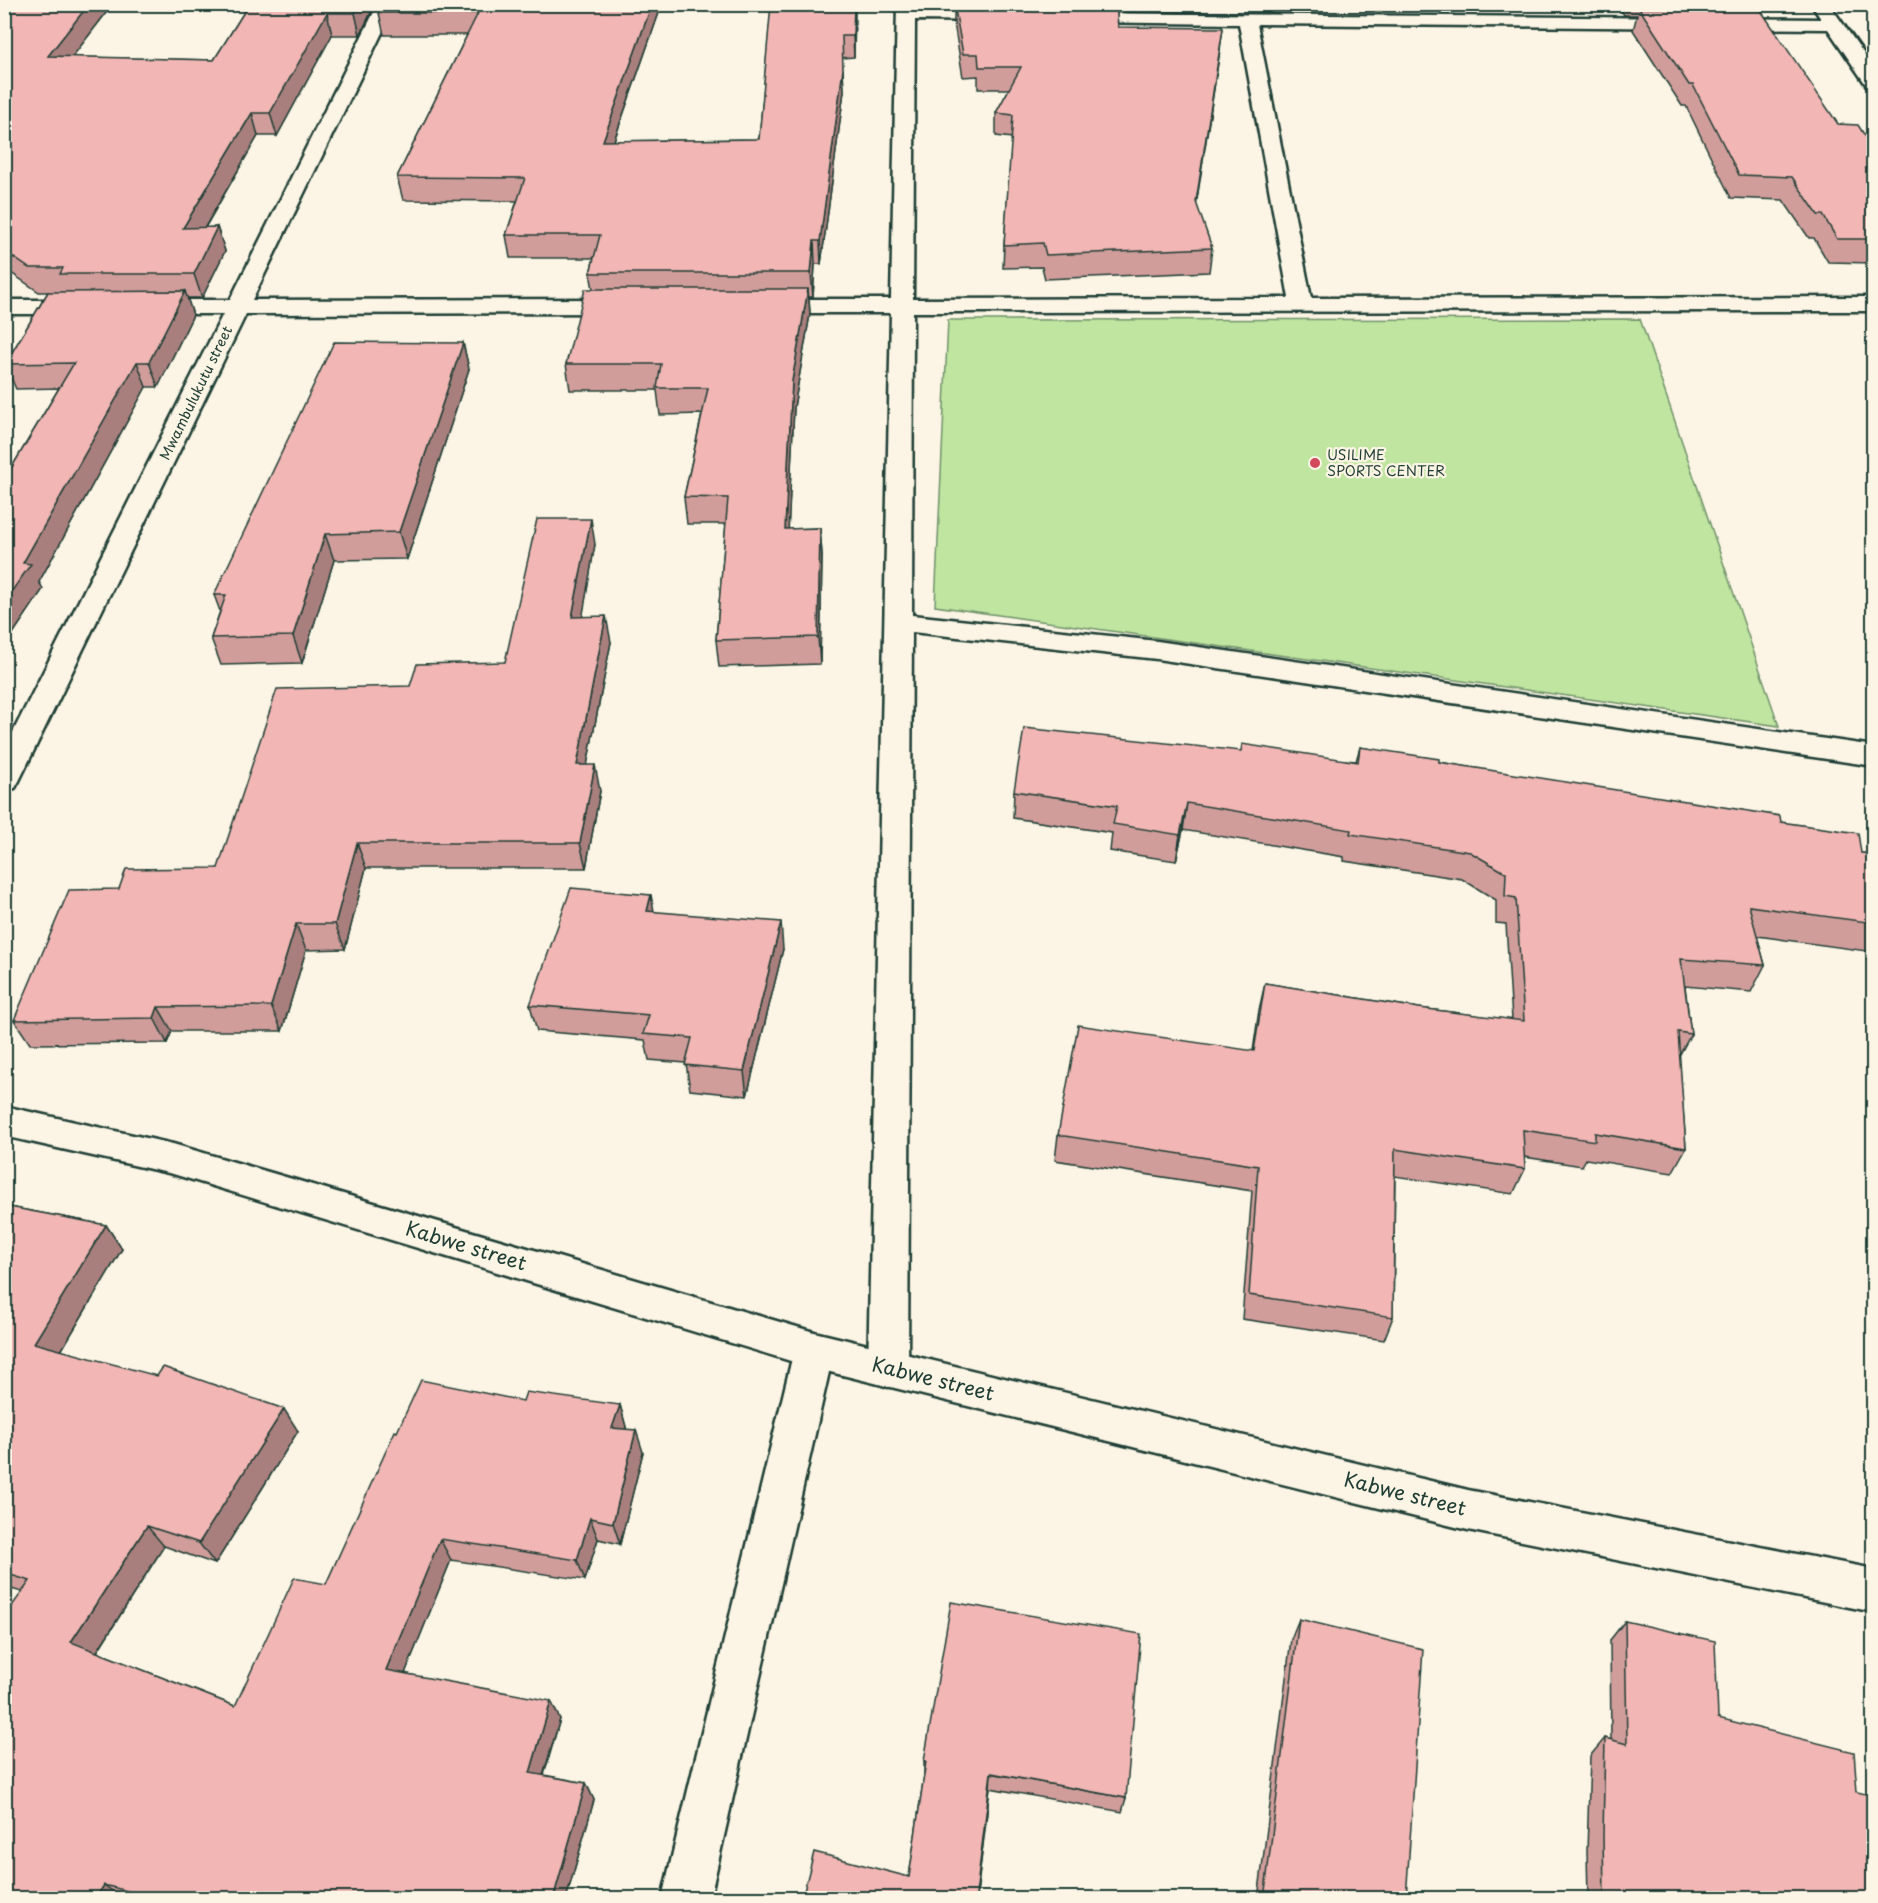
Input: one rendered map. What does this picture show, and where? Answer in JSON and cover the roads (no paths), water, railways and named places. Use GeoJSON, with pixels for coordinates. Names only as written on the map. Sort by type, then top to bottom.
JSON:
{"type":"FeatureCollection","features":[{"type":"Feature","properties":{"kind":"street","name":"Mwambulukutu street"},"geometry":{"type":"LineString","coordinates":[[4,781],[387,4]]}},
{"type":"Feature","properties":{"kind":"street"},"geometry":{"type":"LineString","coordinates":[[1819,4],[1874,82]]}},
{"type":"Feature","properties":{"kind":"street"},"geometry":{"type":"LineString","coordinates":[[888,1369],[905,10],[1013,16]]}},
{"type":"Feature","properties":{"kind":"street"},"geometry":{"type":"LineString","coordinates":[[1048,17],[1202,11],[1247,18],[1834,24]]}},
{"type":"Feature","properties":{"kind":"street"},"geometry":{"type":"LineString","coordinates":[[1247,18],[1301,305]]}},
{"type":"Feature","properties":{"kind":"street"},"geometry":{"type":"LineString","coordinates":[[748,306],[1874,304]]}},
{"type":"Feature","properties":{"kind":"street"},"geometry":{"type":"LineString","coordinates":[[4,308],[653,306]]}},
{"type":"Feature","properties":{"kind":"street"},"geometry":{"type":"LineString","coordinates":[[898,622],[1156,650],[1874,756]]}},
{"type":"Feature","properties":{"kind":"street","name":"Kabwe street"},"geometry":{"type":"LineString","coordinates":[[4,1121],[173,1159],[814,1350],[888,1369],[1468,1510],[1874,1591]]}},
{"type":"Feature","properties":{"kind":"street"},"geometry":{"type":"LineString","coordinates":[[686,1899],[814,1350]]}},
{"type":"Feature","properties":{"kind":"place","name":"USILIME SPORTS CENTER"},"geometry":{"type":"Point","coordinates":[1315,463]}}]}
